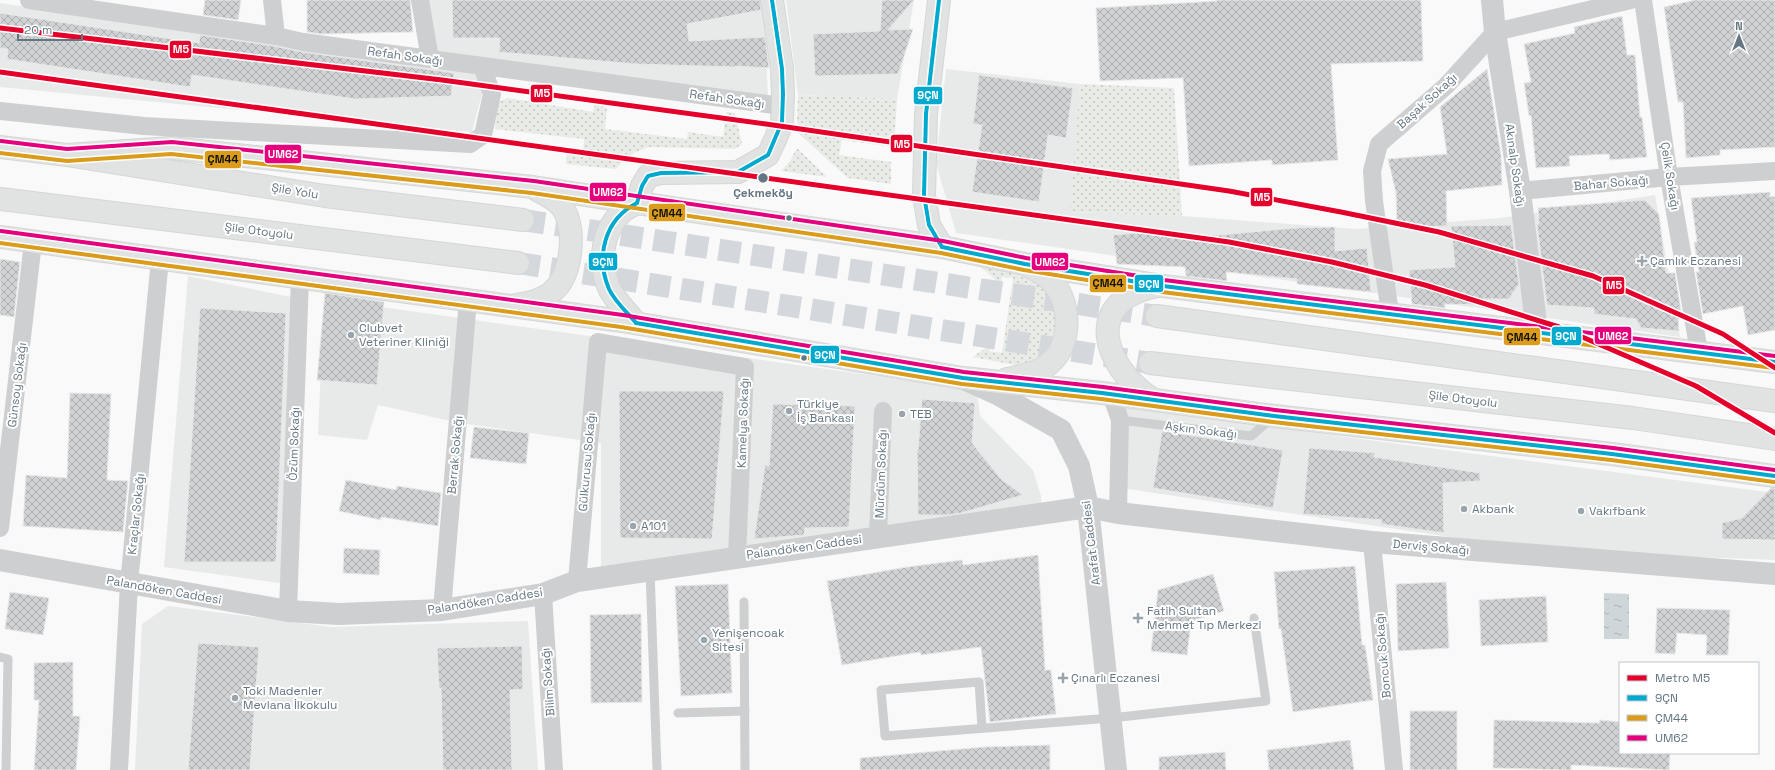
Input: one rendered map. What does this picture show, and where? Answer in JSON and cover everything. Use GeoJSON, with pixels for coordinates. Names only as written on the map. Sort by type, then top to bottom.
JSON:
{"type":"FeatureCollection","features":[{"type":"Feature","properties":{"kind":"main road"},"geometry":{"type":"LineString","coordinates":[[636,323],[609,289],[602,264],[606,235],[619,214],[637,203],[642,186],[648,176],[661,173],[738,172],[768,155],[782,122],[782,69],[772,0]]}},
{"type":"Feature","properties":{"kind":"main road"},"geometry":{"type":"LineString","coordinates":[[939,0],[926,114],[924,195],[929,224],[942,247]]}},
{"type":"Feature","properties":{"kind":"main road"},"geometry":{"type":"LineString","coordinates":[[0,147],[67,155],[171,148],[533,187],[942,247],[1025,264],[1163,286],[1775,362]]}},
{"type":"Feature","properties":{"kind":"main road","name":"Şile Yolu"},"geometry":{"type":"LineString","coordinates":[[67,155],[325,196],[524,220]]}},
{"type":"Feature","properties":{"kind":"main road"},"geometry":{"type":"LineString","coordinates":[[513,306],[538,300],[554,291],[567,269],[571,248],[571,225],[564,208],[547,195],[533,187]]}},
{"type":"Feature","properties":{"kind":"main road","name":"Şile Otoyolu"},"geometry":{"type":"LineString","coordinates":[[0,198],[518,263]]}},
{"type":"Feature","properties":{"kind":"main road"},"geometry":{"type":"LineString","coordinates":[[0,237],[636,323],[963,378],[1152,399],[1274,416],[1612,454],[1775,476]]}},
{"type":"Feature","properties":{"kind":"main road"},"geometry":{"type":"LineString","coordinates":[[990,381],[1016,377],[1050,364],[1063,345],[1066,328],[1066,313],[1062,297],[1050,280],[1025,264]]}},
{"type":"Feature","properties":{"kind":"main road"},"geometry":{"type":"LineString","coordinates":[[1152,399],[1137,390],[1124,374],[1111,353],[1108,344],[1107,332],[1116,307],[1137,291],[1163,286]]}},
{"type":"Feature","properties":{"kind":"main road"},"geometry":{"type":"LineString","coordinates":[[1157,316],[1775,401]]}},
{"type":"Feature","properties":{"kind":"main road","name":"Şile Otoyolu"},"geometry":{"type":"LineString","coordinates":[[1150,363],[1633,418],[1771,440]]}},
{"type":"Feature","properties":{"kind":"street","name":"Refah Sokağı"},"geometry":{"type":"LineString","coordinates":[[30,0],[276,36],[303,42],[782,106]]}},
{"type":"Feature","properties":{"kind":"street"},"geometry":{"type":"LineString","coordinates":[[272,0],[276,36]]}},
{"type":"Feature","properties":{"kind":"street"},"geometry":{"type":"LineString","coordinates":[[420,0],[430,59]]}},
{"type":"Feature","properties":{"kind":"street","name":"Akınalp Sokağı"},"geometry":{"type":"LineString","coordinates":[[1492,0],[1495,32],[1520,191],[1537,332]]}},
{"type":"Feature","properties":{"kind":"street"},"geometry":{"type":"LineString","coordinates":[[1495,32],[1506,8],[1506,0]]}},
{"type":"Feature","properties":{"kind":"street"},"geometry":{"type":"LineString","coordinates":[[1495,32],[1631,0]]}},
{"type":"Feature","properties":{"kind":"street","name":"Çelik Sokağı"},"geometry":{"type":"LineString","coordinates":[[1643,0],[1699,352]]}},
{"type":"Feature","properties":{"kind":"street","name":"Başak Sokağı"},"geometry":{"type":"LineString","coordinates":[[1390,313],[1374,200],[1372,170],[1379,144],[1446,86],[1495,32]]}},
{"type":"Feature","properties":{"kind":"street"},"geometry":{"type":"LineString","coordinates":[[0,111],[144,126],[470,144],[483,135],[492,94],[482,66]]}},
{"type":"Feature","properties":{"kind":"street","name":"Bahar Sokağı"},"geometry":{"type":"LineString","coordinates":[[1520,191],[1670,177],[1775,171]]}},
{"type":"Feature","properties":{"kind":"street","name":"Günsoy Sokağı"},"geometry":{"type":"LineString","coordinates":[[0,528],[33,242]]}},
{"type":"Feature","properties":{"kind":"street","name":"Kraçlar Sokağı"},"geometry":{"type":"LineString","coordinates":[[120,770],[129,584],[160,259]]}},
{"type":"Feature","properties":{"kind":"street","name":"Özüm Sokağı"},"geometry":{"type":"LineString","coordinates":[[288,611],[300,278]]}},
{"type":"Feature","properties":{"kind":"street","name":"Berrak Sokağı"},"geometry":{"type":"LineString","coordinates":[[442,610],[468,300]]}},
{"type":"Feature","properties":{"kind":"street","name":"Kamelya Sokağı"},"geometry":{"type":"LineString","coordinates":[[598,342],[745,367],[737,557]]}},
{"type":"Feature","properties":{"kind":"street","name":"Gülkurusu Sokağı"},"geometry":{"type":"LineString","coordinates":[[577,581],[598,342]]}},
{"type":"Feature","properties":{"kind":"street","name":"Arafat Caddesi"},"geometry":{"type":"LineString","coordinates":[[963,378],[997,394],[1062,430],[1079,466],[1088,507],[1116,770]]}},
{"type":"Feature","properties":{"kind":"street"},"geometry":{"type":"LineString","coordinates":[[1111,394],[1120,420],[1118,513]]}},
{"type":"Feature","properties":{"kind":"street","name":"Mürdüm Sokağı"},"geometry":{"type":"LineString","coordinates":[[878,536],[883,411]]}},
{"type":"Feature","properties":{"kind":"street","name":"Palandöken Caddesi"},"geometry":{"type":"LineString","coordinates":[[0,560],[288,611],[339,614],[442,610],[543,594],[577,581],[878,536],[1088,507]]}},
{"type":"Feature","properties":{"kind":"street","name":"Derviş Sokağı"},"geometry":{"type":"LineString","coordinates":[[1088,507],[1118,513],[1372,542],[1775,574]]}},
{"type":"Feature","properties":{"kind":"street","name":"Boncuk Sokağı"},"geometry":{"type":"LineString","coordinates":[[1372,542],[1394,770]]}},
{"type":"Feature","properties":{"kind":"street","name":"Bilim Sokağı"},"geometry":{"type":"LineString","coordinates":[[543,594],[554,770]]}},
{"type":"Feature","properties":{"kind":"lane","name":"Aşkın Sokağı"},"geometry":{"type":"LineString","coordinates":[[1120,420],[1251,436],[1274,416]]}},
{"type":"Feature","properties":{"kind":"lane"},"geometry":{"type":"LineString","coordinates":[[650,570],[657,770]]}},
{"type":"Feature","properties":{"kind":"lane"},"geometry":{"type":"LineString","coordinates":[[744,602],[745,770]]}},
{"type":"Feature","properties":{"kind":"lane"},"geometry":{"type":"LineString","coordinates":[[982,728],[979,682],[881,690],[885,736],[1111,718],[1266,701],[1254,618]]}},
{"type":"Feature","properties":{"kind":"lane"},"geometry":{"type":"LineString","coordinates":[[0,657],[8,659],[6,770]]}},
{"type":"Feature","properties":{"kind":"lane"},"geometry":{"type":"LineString","coordinates":[[678,713],[745,711]]}},
{"type":"Feature","properties":{"kind":"shaded area"},"geometry":{"type":"Polygon","coordinates":[[[424,0],[763,0],[768,96],[488,71],[472,132],[0,87],[0,3],[434,67],[424,0]]]}},
{"type":"Feature","properties":{"kind":"shaded area"},"geometry":{"type":"Polygon","coordinates":[[[786,0],[914,0],[897,99],[798,95],[786,0]]]}},
{"type":"Feature","properties":{"kind":"shaded area"},"geometry":{"type":"Polygon","coordinates":[[[946,69],[1080,84],[1071,212],[1182,216],[1357,229],[1500,218],[1655,195],[1680,337],[956,233],[936,163],[946,69]]]}},
{"type":"Feature","properties":{"kind":"shaded area"},"geometry":{"type":"Polygon","coordinates":[[[1080,84],[1174,88],[1182,216],[1070,212],[1080,84]]]}},
{"type":"Feature","properties":{"kind":"shaded area"},"geometry":{"type":"Polygon","coordinates":[[[798,95],[897,99],[894,147],[842,140],[839,155],[891,162],[891,184],[848,178],[799,134],[797,120],[798,95]]]}},
{"type":"Feature","properties":{"kind":"shaded area"},"geometry":{"type":"Polygon","coordinates":[[[508,98],[593,112],[595,104],[607,108],[605,129],[687,139],[688,132],[723,137],[726,112],[735,113],[742,144],[735,149],[648,147],[627,156],[616,169],[566,164],[567,152],[583,154],[584,139],[495,129],[496,113],[500,101],[508,98]]]}},
{"type":"Feature","properties":{"kind":"shaded area"},"geometry":{"type":"Polygon","coordinates":[[[797,148],[827,177],[781,171],[790,161],[797,148]]]}},
{"type":"Feature","properties":{"kind":"shaded area"},"geometry":{"type":"Polygon","coordinates":[[[979,266],[1029,274],[1046,287],[1057,307],[1057,319],[1053,335],[1043,355],[1019,366],[973,357],[992,343],[989,351],[1002,353],[1013,278],[1002,277],[1001,284],[979,266]]]}},
{"type":"Feature","properties":{"kind":"shaded area"},"geometry":{"type":"Polygon","coordinates":[[[188,276],[306,300],[287,584],[164,567],[188,276]]]}},
{"type":"Feature","properties":{"kind":"shaded area"},"geometry":{"type":"Polygon","coordinates":[[[324,299],[977,390],[980,416],[1033,470],[1041,496],[1041,506],[601,569],[601,443],[460,423],[378,405],[367,440],[318,435],[324,299]]]}},
{"type":"Feature","properties":{"kind":"shaded area"},"geometry":{"type":"Polygon","coordinates":[[[1125,408],[1775,493],[1775,560],[1545,551],[1121,488],[1125,408]]]}},
{"type":"Feature","properties":{"kind":"shaded area"},"geometry":{"type":"Polygon","coordinates":[[[168,606],[331,627],[528,621],[538,770],[135,770],[142,624],[168,606]]]}},
{"type":"Feature","properties":{"kind":"water"},"geometry":{"type":"Polygon","coordinates":[[[1604,593],[1629,594],[1629,639],[1604,639],[1604,593]]]}},
{"type":"Feature","properties":{"kind":"building"},"geometry":{"type":"Polygon","coordinates":[[[205,0],[241,0],[238,20],[203,15],[205,0]]]}},
{"type":"Feature","properties":{"kind":"building"},"geometry":{"type":"Polygon","coordinates":[[[307,0],[410,0],[413,32],[321,34],[307,32],[307,0]]]}},
{"type":"Feature","properties":{"kind":"building"},"geometry":{"type":"Polygon","coordinates":[[[452,0],[760,0],[761,10],[687,24],[689,41],[765,37],[769,68],[635,64],[499,52],[500,38],[453,38],[452,0]]]}},
{"type":"Feature","properties":{"kind":"building"},"geometry":{"type":"Polygon","coordinates":[[[882,0],[914,0],[888,30],[913,29],[898,74],[815,76],[813,34],[880,31],[882,0]]]}},
{"type":"Feature","properties":{"kind":"building"},"geometry":{"type":"Polygon","coordinates":[[[1217,0],[1421,0],[1423,61],[1331,64],[1338,160],[1272,165],[1272,160],[1189,166],[1183,78],[1100,81],[1096,8],[1217,0]]]}},
{"type":"Feature","properties":{"kind":"building"},"geometry":{"type":"Polygon","coordinates":[[[1695,0],[1775,0],[1775,147],[1720,150],[1720,155],[1686,158],[1683,102],[1678,102],[1664,7],[1695,0]]]}},
{"type":"Feature","properties":{"kind":"building"},"geometry":{"type":"Polygon","coordinates":[[[0,13],[199,43],[200,35],[274,46],[302,52],[454,73],[451,96],[355,99],[192,75],[190,87],[7,59],[8,49],[0,48],[0,13]]]}},
{"type":"Feature","properties":{"kind":"building"},"geometry":{"type":"Polygon","coordinates":[[[1622,16],[1627,55],[1635,55],[1640,117],[1642,117],[1647,157],[1610,160],[1609,154],[1569,156],[1570,166],[1536,168],[1531,115],[1529,116],[1524,83],[1531,82],[1524,44],[1575,33],[1574,27],[1622,16]]]}},
{"type":"Feature","properties":{"kind":"building"},"geometry":{"type":"Polygon","coordinates":[[[1487,69],[1501,155],[1502,185],[1446,191],[1447,226],[1397,227],[1396,193],[1388,159],[1447,154],[1440,107],[1487,69]]]}},
{"type":"Feature","properties":{"kind":"building"},"geometry":{"type":"Polygon","coordinates":[[[979,75],[1073,88],[1066,138],[1048,135],[1039,202],[972,192],[982,125],[973,124],[979,75]]]}},
{"type":"Feature","properties":{"kind":"building"},"geometry":{"type":"Polygon","coordinates":[[[1770,192],[1770,197],[1775,196],[1775,330],[1748,335],[1743,306],[1703,314],[1696,272],[1699,272],[1694,242],[1697,242],[1691,198],[1770,192]]]}},
{"type":"Feature","properties":{"kind":"building"},"geometry":{"type":"Polygon","coordinates":[[[1645,200],[1659,214],[1666,273],[1675,273],[1682,318],[1678,319],[1679,331],[1641,328],[1636,319],[1594,314],[1594,308],[1547,305],[1537,224],[1539,224],[1538,208],[1645,200]]]}},
{"type":"Feature","properties":{"kind":"building"},"geometry":{"type":"Polygon","coordinates":[[[1511,225],[1519,284],[1509,299],[1480,299],[1481,305],[1445,304],[1445,308],[1412,304],[1409,270],[1455,267],[1451,226],[1511,225]]]}},
{"type":"Feature","properties":{"kind":"building"},"geometry":{"type":"Polygon","coordinates":[[[1335,227],[1335,251],[1367,248],[1371,292],[1297,284],[1297,279],[1226,272],[1227,281],[1186,276],[1185,267],[1117,264],[1113,235],[1176,230],[1177,236],[1220,235],[1294,228],[1335,227]]]}},
{"type":"Feature","properties":{"kind":"building"},"geometry":{"type":"Polygon","coordinates":[[[0,259],[20,262],[14,317],[0,315],[0,259]]]}},
{"type":"Feature","properties":{"kind":"building","name":"Clubvet Veteriner Kliniği"},"geometry":{"type":"Polygon","coordinates":[[[325,293],[384,302],[377,385],[317,380],[325,293]]]}},
{"type":"Feature","properties":{"kind":"building"},"geometry":{"type":"Polygon","coordinates":[[[200,308],[286,313],[276,562],[184,562],[200,308]]]}},
{"type":"Feature","properties":{"kind":"building"},"geometry":{"type":"Polygon","coordinates":[[[619,391],[724,391],[712,539],[620,538],[619,391]]]}},
{"type":"Feature","properties":{"kind":"building"},"geometry":{"type":"Polygon","coordinates":[[[70,393],[111,394],[107,480],[128,481],[123,532],[23,526],[26,475],[67,478],[70,393]]]}},
{"type":"Feature","properties":{"kind":"building"},"geometry":{"type":"Polygon","coordinates":[[[922,399],[975,403],[972,443],[1001,479],[1023,495],[961,513],[947,515],[918,515],[917,450],[922,399]]]}},
{"type":"Feature","properties":{"kind":"building"},"geometry":{"type":"Polygon","coordinates":[[[773,404],[855,406],[849,527],[805,528],[804,535],[754,539],[765,465],[769,466],[773,404]]]}},
{"type":"Feature","properties":{"kind":"building"},"geometry":{"type":"Polygon","coordinates":[[[474,427],[529,433],[526,464],[470,458],[474,427]]]}},
{"type":"Feature","properties":{"kind":"building"},"geometry":{"type":"Polygon","coordinates":[[[1162,431],[1283,450],[1273,508],[1153,488],[1162,431]]]}},
{"type":"Feature","properties":{"kind":"building"},"geometry":{"type":"Polygon","coordinates":[[[1309,448],[1375,453],[1374,457],[1480,473],[1480,481],[1443,483],[1444,533],[1381,524],[1382,520],[1303,514],[1309,448]]]}},
{"type":"Feature","properties":{"kind":"building"},"geometry":{"type":"Polygon","coordinates":[[[346,480],[396,490],[397,486],[441,493],[438,526],[381,517],[381,520],[339,511],[346,480]]]}},
{"type":"Feature","properties":{"kind":"building"},"geometry":{"type":"Polygon","coordinates":[[[1771,488],[1775,488],[1775,540],[1722,539],[1722,523],[1742,518],[1771,488]]]}},
{"type":"Feature","properties":{"kind":"building"},"geometry":{"type":"Polygon","coordinates":[[[344,548],[380,550],[379,575],[343,573],[344,548]]]}},
{"type":"Feature","properties":{"kind":"building"},"geometry":{"type":"Polygon","coordinates":[[[1038,555],[1045,670],[1051,670],[1056,714],[990,722],[981,647],[921,655],[920,652],[842,665],[827,581],[907,567],[962,560],[963,565],[1038,555]]]}},
{"type":"Feature","properties":{"kind":"building"},"geometry":{"type":"Polygon","coordinates":[[[1355,566],[1362,645],[1365,645],[1373,700],[1293,712],[1281,629],[1279,629],[1274,572],[1355,566]]]}},
{"type":"Feature","properties":{"kind":"building"},"geometry":{"type":"Polygon","coordinates":[[[1213,574],[1224,611],[1191,621],[1187,655],[1151,651],[1158,590],[1213,574]]]}},
{"type":"Feature","properties":{"kind":"building"},"geometry":{"type":"Polygon","coordinates":[[[1446,582],[1449,648],[1398,651],[1396,584],[1446,582]]]}},
{"type":"Feature","properties":{"kind":"building","name":"Yenişencoak Sitesi"},"geometry":{"type":"Polygon","coordinates":[[[728,584],[732,693],[681,696],[675,586],[728,584]]]}},
{"type":"Feature","properties":{"kind":"building"},"geometry":{"type":"Polygon","coordinates":[[[10,592],[49,598],[43,635],[5,629],[10,592]]]}},
{"type":"Feature","properties":{"kind":"building"},"geometry":{"type":"Polygon","coordinates":[[[1546,596],[1548,642],[1481,646],[1479,600],[1546,596]]]}},
{"type":"Feature","properties":{"kind":"building"},"geometry":{"type":"Polygon","coordinates":[[[1657,608],[1730,610],[1728,655],[1706,655],[1707,635],[1677,633],[1675,654],[1655,653],[1657,608]]]}},
{"type":"Feature","properties":{"kind":"building"},"geometry":{"type":"Polygon","coordinates":[[[641,614],[642,702],[591,703],[590,615],[641,614]]]}},
{"type":"Feature","properties":{"kind":"building"},"geometry":{"type":"Polygon","coordinates":[[[198,643],[259,647],[250,770],[188,770],[198,643]]]}},
{"type":"Feature","properties":{"kind":"building"},"geometry":{"type":"Polygon","coordinates":[[[522,646],[523,689],[510,690],[512,770],[443,770],[441,688],[439,688],[437,648],[522,646]]]}},
{"type":"Feature","properties":{"kind":"building"},"geometry":{"type":"Polygon","coordinates":[[[73,662],[73,716],[80,716],[76,770],[34,770],[39,700],[34,700],[34,663],[73,662]]]}},
{"type":"Feature","properties":{"kind":"building"},"geometry":{"type":"Polygon","coordinates":[[[1410,711],[1457,711],[1457,770],[1410,770],[1410,711]]]}},
{"type":"Feature","properties":{"kind":"building"},"geometry":{"type":"Polygon","coordinates":[[[1494,720],[1599,723],[1600,720],[1619,722],[1619,754],[1670,754],[1669,770],[1571,765],[1571,770],[1493,768],[1494,720]]]}},
{"type":"Feature","properties":{"kind":"building"},"geometry":{"type":"Polygon","coordinates":[[[1350,740],[1354,770],[1269,770],[1267,750],[1350,740]]]}},
{"type":"Feature","properties":{"kind":"building"},"geometry":{"type":"Polygon","coordinates":[[[1050,745],[1050,770],[860,770],[860,758],[984,747],[1050,745]]]}},
{"type":"Feature","properties":{"kind":"building"},"geometry":{"type":"Polygon","coordinates":[[[1225,752],[1226,770],[1159,770],[1159,757],[1225,752]]]}},
{"type":"Feature","properties":{"kind":"tunnel"},"geometry":{"type":"LineString","coordinates":[[523,220],[1157,316]]}},
{"type":"Feature","properties":{"kind":"tunnel"},"geometry":{"type":"LineString","coordinates":[[518,263],[1150,363]]}},
{"type":"Feature","properties":{"kind":"metro line","name":"M5"},"geometry":{"type":"LineString","coordinates":[[0,28],[442,80],[766,124],[1229,191],[1341,212],[1439,232],[1593,276],[1723,334],[1775,368]]}},
{"type":"Feature","properties":{"kind":"metro line","name":"M5"},"geometry":{"type":"LineString","coordinates":[[0,72],[1229,242],[1332,262],[1425,285],[1559,327],[1696,386],[1775,433]]}},
{"type":"Feature","properties":{"kind":"transit line","name":"9ÇN"},"geometry":{"type":"LineString","coordinates":[[637,203],[642,186],[648,176],[661,173],[738,172],[768,155],[782,122],[783,94],[782,69],[772,0]]}},
{"type":"Feature","properties":{"kind":"transit line","name":"9ÇN"},"geometry":{"type":"LineString","coordinates":[[939,0],[926,114],[924,195],[929,225],[942,247]]}},
{"type":"Feature","properties":{"kind":"transit line","name":"UM62"},"geometry":{"type":"LineString","coordinates":[[1,141],[67,149],[172,142],[534,181],[943,241],[1026,258],[1164,280],[1775,356]]}},
{"type":"Feature","properties":{"kind":"transit line","name":"ÇM44"},"geometry":{"type":"LineString","coordinates":[[0,153],[67,161],[171,154],[532,193],[941,253],[1024,270],[1162,292],[1774,368]]}},
{"type":"Feature","properties":{"kind":"transit line","name":"9ÇN"},"geometry":{"type":"LineString","coordinates":[[636,323],[618,303],[609,289],[603,264],[603,252],[610,229],[626,210],[637,203]]}},
{"type":"Feature","properties":{"kind":"transit line","name":"UM62"},"geometry":{"type":"LineString","coordinates":[[1,231],[623,315],[964,372],[1103,387],[1275,410],[1613,448],[1775,470]]}},
{"type":"Feature","properties":{"kind":"transit line","name":"ÇM44"},"geometry":{"type":"LineString","coordinates":[[0,243],[621,327],[962,384],[1101,399],[1273,422],[1611,460],[1774,482]]}},
{"type":"Feature","properties":{"kind":"transit line","name":"9ÇN"},"geometry":{"type":"LineString","coordinates":[[942,247],[1025,264],[1163,286],[1775,362]]}},
{"type":"Feature","properties":{"kind":"transit line","name":"9ÇN"},"geometry":{"type":"LineString","coordinates":[[636,323],[963,378],[1102,393],[1274,416],[1612,454],[1775,476]]}},
{"type":"Feature","properties":{"kind":"place","name":"Çekmeköy"},"geometry":{"type":"Point","coordinates":[763,178]}},
{"type":"Feature","properties":{"kind":"place","name":"Çamlık Eczanesi"},"geometry":{"type":"Point","coordinates":[1642,261]}},
{"type":"Feature","properties":{"kind":"place","name":"Clubvet Veteriner Kliniği"},"geometry":{"type":"Point","coordinates":[351,335]}},
{"type":"Feature","properties":{"kind":"place","name":"Türkiye İş Bankası"},"geometry":{"type":"Point","coordinates":[789,411]}},
{"type":"Feature","properties":{"kind":"place","name":"TEB"},"geometry":{"type":"Point","coordinates":[902,414]}},
{"type":"Feature","properties":{"kind":"place","name":"Akbank"},"geometry":{"type":"Point","coordinates":[1464,509]}},
{"type":"Feature","properties":{"kind":"place","name":"Vakıfbank"},"geometry":{"type":"Point","coordinates":[1581,511]}},
{"type":"Feature","properties":{"kind":"place","name":"A101"},"geometry":{"type":"Point","coordinates":[633,526]}},
{"type":"Feature","properties":{"kind":"place","name":"Fatih Sultan Mehmet Tıp Merkezi"},"geometry":{"type":"Point","coordinates":[1138,618]}},
{"type":"Feature","properties":{"kind":"place","name":"Yenişencoak Sitesi"},"geometry":{"type":"Point","coordinates":[704,640]}},
{"type":"Feature","properties":{"kind":"place","name":"Çınarlı Eczanesi"},"geometry":{"type":"Point","coordinates":[1063,678]}},
{"type":"Feature","properties":{"kind":"place","name":"Toki Madenler Mevlana İlkokulu"},"geometry":{"type":"Point","coordinates":[235,698]}}]}
